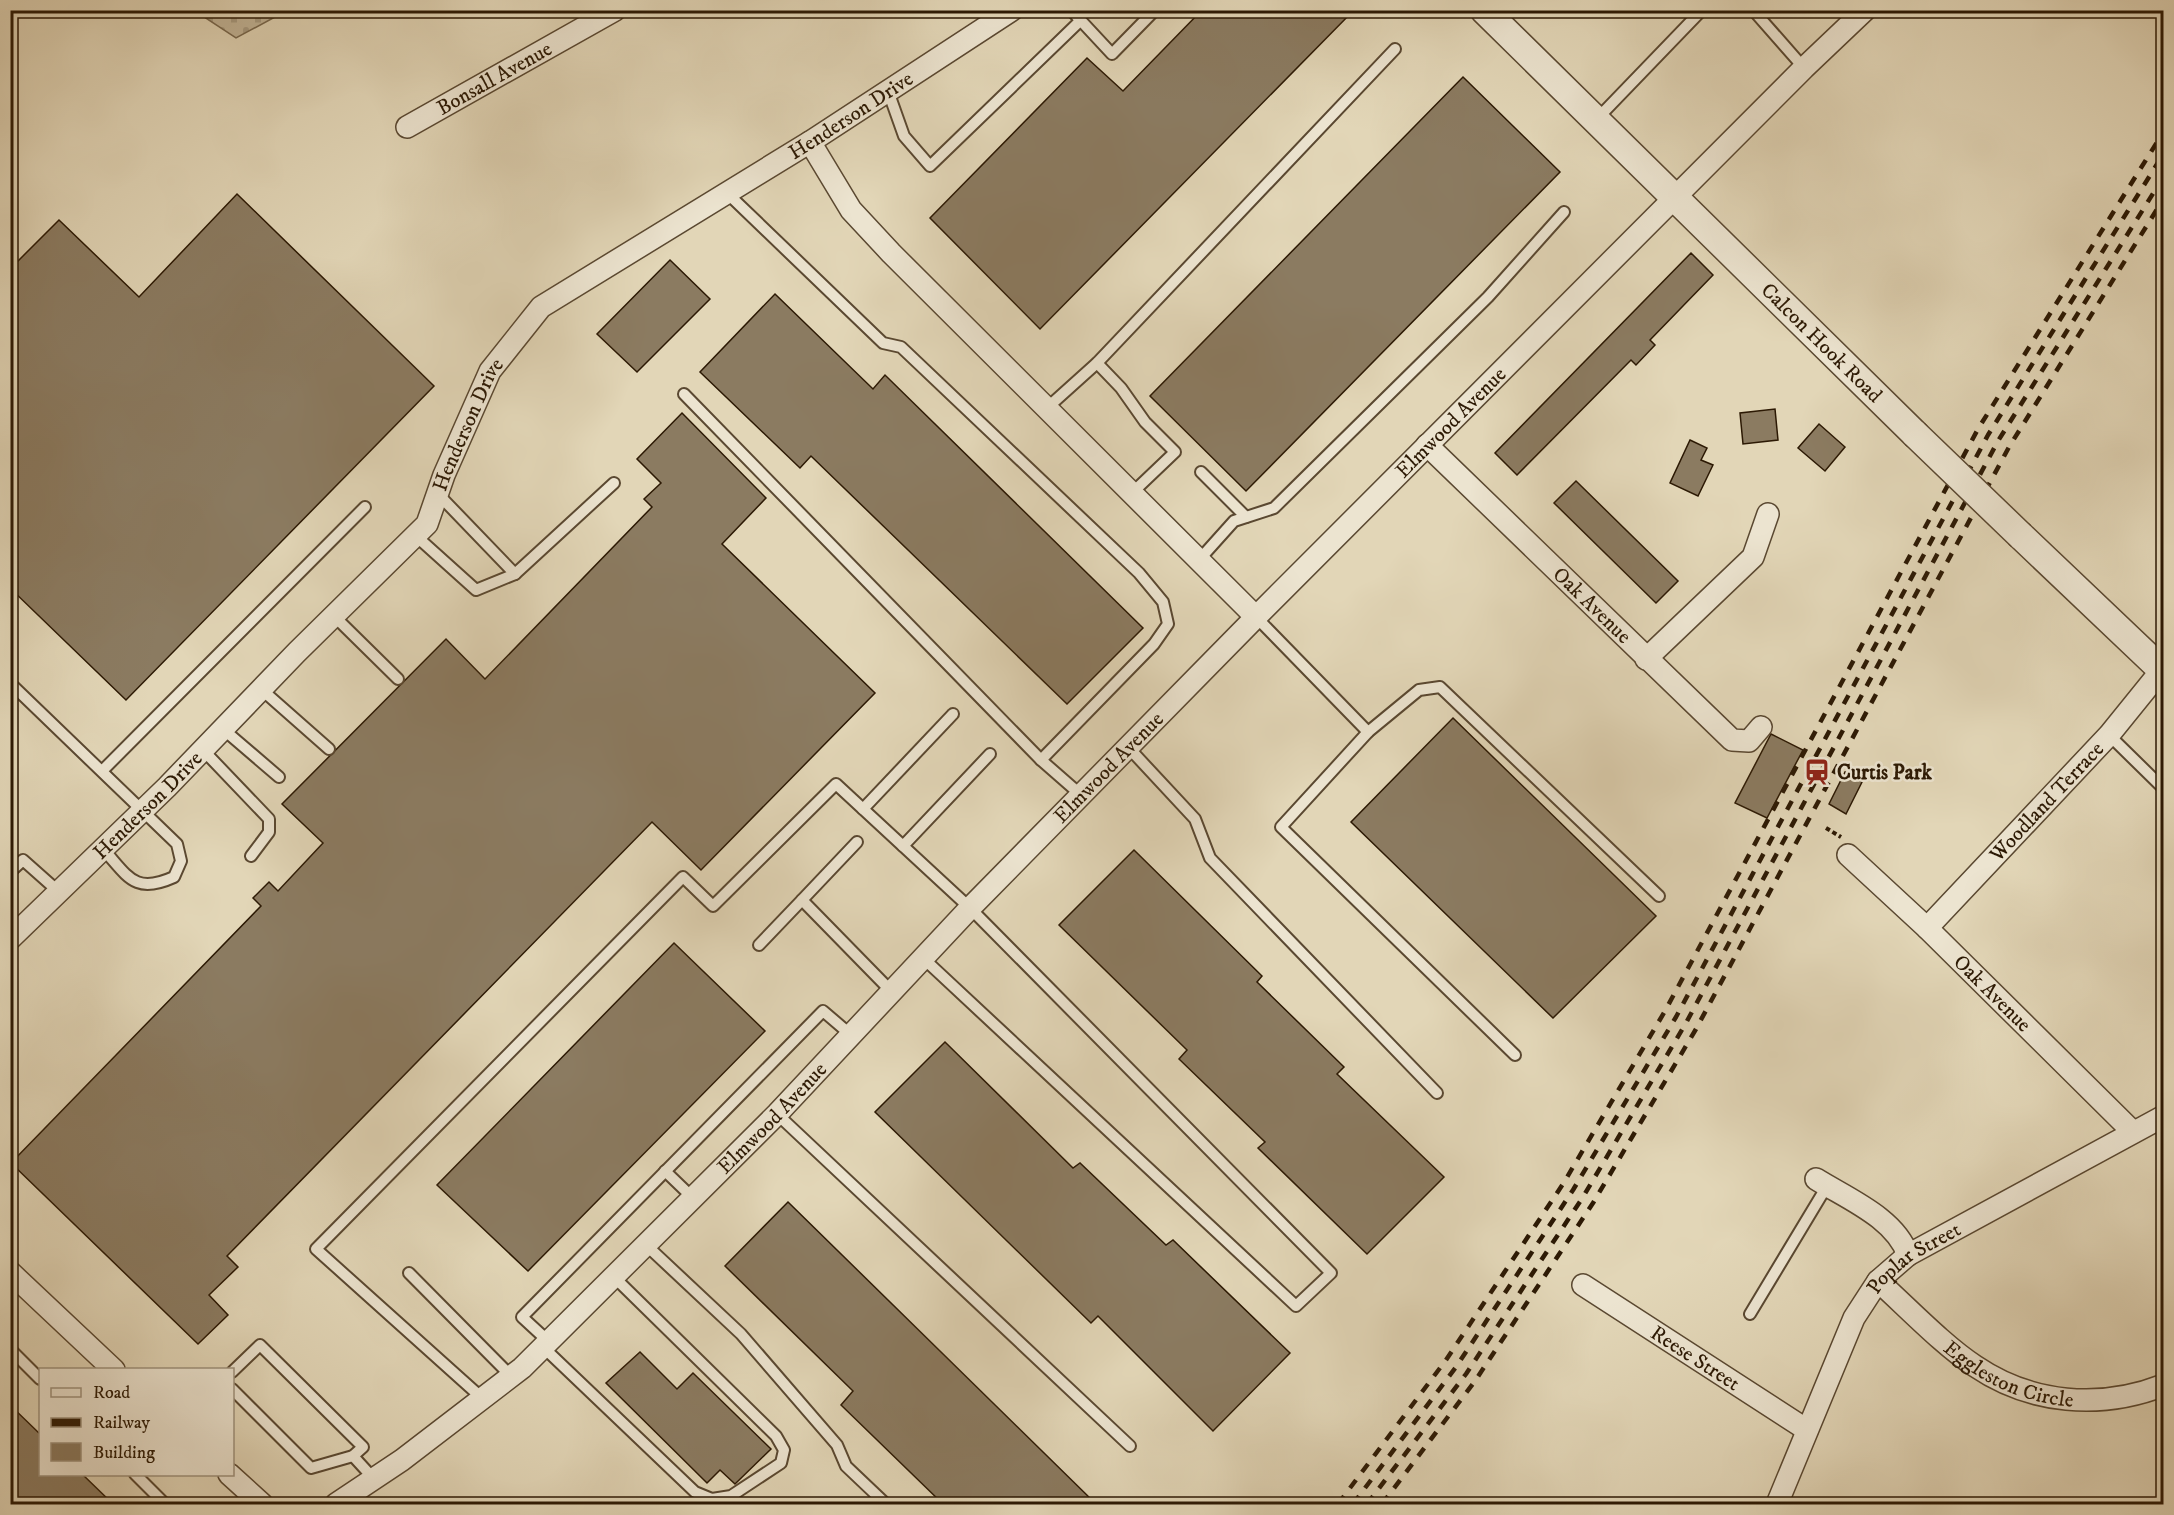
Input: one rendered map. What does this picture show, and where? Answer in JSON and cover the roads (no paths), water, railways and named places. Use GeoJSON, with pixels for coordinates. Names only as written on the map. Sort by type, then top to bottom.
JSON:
{"type":"FeatureCollection","features":[{"type":"Feature","properties":{"kind":"street","name":"Bonsall Avenue"},"geometry":{"type":"LineString","coordinates":[[407,127],[615,10]]}},
{"type":"Feature","properties":{"kind":"street","name":"Henderson Drive"},"geometry":{"type":"LineString","coordinates":[[10,939],[144,809],[427,524],[490,371],[541,307],[810,142],[1012,10]]}},
{"type":"Feature","properties":{"kind":"street","name":"Elmwood Avenue"},"geometry":{"type":"LineString","coordinates":[[336,1504],[374,1479],[511,1376],[545,1344],[777,1114],[969,908],[1256,617],[1804,68],[1865,10]]}},
{"type":"Feature","properties":{"kind":"street","name":"Calcon Hook Road"},"geometry":{"type":"LineString","coordinates":[[1484,11],[1915,434],[2163,670]]}},
{"type":"Feature","properties":{"kind":"street"},"geometry":{"type":"LineString","coordinates":[[810,142],[851,210],[1256,617]]}},
{"type":"Feature","properties":{"kind":"street","name":"Oak Avenue"},"geometry":{"type":"LineString","coordinates":[[1427,445],[1732,740],[1749,741],[1755,737],[1761,727]]}},
{"type":"Feature","properties":{"kind":"street"},"geometry":{"type":"LineString","coordinates":[[1646,659],[1753,557],[1768,514]]}},
{"type":"Feature","properties":{"kind":"street","name":"Woodland Terrace"},"geometry":{"type":"LineString","coordinates":[[1927,928],[2109,735],[2163,670]]}},
{"type":"Feature","properties":{"kind":"street","name":"Oak Avenue"},"geometry":{"type":"LineString","coordinates":[[1848,855],[1927,928],[2133,1132]]}},
{"type":"Feature","properties":{"kind":"street","name":"Poplar Street"},"geometry":{"type":"LineString","coordinates":[[1777,1504],[1854,1318],[1878,1281],[1908,1255],[2163,1116]]}},
{"type":"Feature","properties":{"kind":"street"},"geometry":{"type":"LineString","coordinates":[[1822,1183],[1893,1228],[1903,1241],[1908,1255]]}},
{"type":"Feature","properties":{"kind":"street"},"geometry":{"type":"LineString","coordinates":[[11,1273],[112,1368]]}},
{"type":"Feature","properties":{"kind":"street","name":"Eggleston Circle"},"geometry":{"type":"LineString","coordinates":[[1878,1281],[1974,1365],[2015,1387],[2041,1396],[2081,1401],[2117,1399],[2163,1386]]}},
{"type":"Feature","properties":{"kind":"street","name":"Reese Street"},"geometry":{"type":"LineString","coordinates":[[1583,1285],[1807,1430]]}},
{"type":"Feature","properties":{"kind":"street"},"geometry":{"type":"LineString","coordinates":[[231,1476],[262,1504]]}},
{"type":"Feature","properties":{"kind":"lane"},"geometry":{"type":"LineString","coordinates":[[1071,10],[1112,54],[1155,10]]}},
{"type":"Feature","properties":{"kind":"lane"},"geometry":{"type":"LineString","coordinates":[[1595,121],[1702,10]]}},
{"type":"Feature","properties":{"kind":"lane"},"geometry":{"type":"LineString","coordinates":[[1753,10],[1804,68]]}},
{"type":"Feature","properties":{"kind":"lane"},"geometry":{"type":"LineString","coordinates":[[888,91],[904,136],[930,165],[1080,21]]}},
{"type":"Feature","properties":{"kind":"lane"},"geometry":{"type":"LineString","coordinates":[[1047,408],[1097,363],[1395,49]]}},
{"type":"Feature","properties":{"kind":"lane"},"geometry":{"type":"LineString","coordinates":[[726,192],[883,344],[901,347],[1139,573],[1163,602],[1168,624],[1154,644],[1041,760]]}},
{"type":"Feature","properties":{"kind":"lane"},"geometry":{"type":"LineString","coordinates":[[1199,560],[1234,521],[1274,508],[1488,297],[1564,212]]}},
{"type":"Feature","properties":{"kind":"lane"},"geometry":{"type":"LineString","coordinates":[[1097,363],[1121,388],[1145,422],[1175,452],[1132,493]]}},
{"type":"Feature","properties":{"kind":"lane"},"geometry":{"type":"LineString","coordinates":[[684,394],[1041,760],[1080,795]]}},
{"type":"Feature","properties":{"kind":"lane"},"geometry":{"type":"LineString","coordinates":[[1201,472],[1246,517]]}},
{"type":"Feature","properties":{"kind":"lane"},"geometry":{"type":"LineString","coordinates":[[416,536],[476,590],[515,574],[614,483]]}},
{"type":"Feature","properties":{"kind":"lane"},"geometry":{"type":"LineString","coordinates":[[438,494],[515,574]]}},
{"type":"Feature","properties":{"kind":"lane"},"geometry":{"type":"LineString","coordinates":[[102,770],[364,507]]}},
{"type":"Feature","properties":{"kind":"lane"},"geometry":{"type":"LineString","coordinates":[[334,616],[398,679]]}},
{"type":"Feature","properties":{"kind":"lane"},"geometry":{"type":"LineString","coordinates":[[1256,617],[1368,732]]}},
{"type":"Feature","properties":{"kind":"lane"},"geometry":{"type":"LineString","coordinates":[[10,683],[144,809],[177,844],[181,861],[174,877],[155,886],[135,883],[103,849]]}},
{"type":"Feature","properties":{"kind":"lane"},"geometry":{"type":"LineString","coordinates":[[1515,1055],[1281,827],[1368,732],[1419,690],[1440,687],[1659,896]]}},
{"type":"Feature","properties":{"kind":"lane"},"geometry":{"type":"LineString","coordinates":[[261,689],[329,749]]}},
{"type":"Feature","properties":{"kind":"lane"},"geometry":{"type":"LineString","coordinates":[[863,809],[953,714]]}},
{"type":"Feature","properties":{"kind":"lane"},"geometry":{"type":"LineString","coordinates":[[223,729],[279,777]]}},
{"type":"Feature","properties":{"kind":"lane"},"geometry":{"type":"LineString","coordinates":[[2109,735],[2163,789]]}},
{"type":"Feature","properties":{"kind":"lane"},"geometry":{"type":"LineString","coordinates":[[1128,747],[1195,819],[1210,858],[1437,1093]]}},
{"type":"Feature","properties":{"kind":"lane"},"geometry":{"type":"LineString","coordinates":[[203,750],[269,819],[269,831],[251,856]]}},
{"type":"Feature","properties":{"kind":"lane"},"geometry":{"type":"LineString","coordinates":[[903,846],[990,754]]}},
{"type":"Feature","properties":{"kind":"lane"},"geometry":{"type":"LineString","coordinates":[[482,1398],[316,1249],[683,877],[713,906],[836,784],[969,908],[1331,1273],[1296,1306],[923,958]]}},
{"type":"Feature","properties":{"kind":"lane"},"geometry":{"type":"LineString","coordinates":[[759,945],[857,842]]}},
{"type":"Feature","properties":{"kind":"lane"},"geometry":{"type":"LineString","coordinates":[[10,872],[23,860],[59,892]]}},
{"type":"Feature","properties":{"kind":"lane"},"geometry":{"type":"LineString","coordinates":[[802,900],[891,991]]}},
{"type":"Feature","properties":{"kind":"lane"},"geometry":{"type":"LineString","coordinates":[[613,1276],[776,1436],[784,1450],[781,1463],[730,1496],[712,1499],[695,1492],[545,1344],[522,1317],[823,1011],[850,1035]]}},
{"type":"Feature","properties":{"kind":"lane"},"geometry":{"type":"LineString","coordinates":[[777,1114],[1130,1446]]}},
{"type":"Feature","properties":{"kind":"lane"},"geometry":{"type":"LineString","coordinates":[[665,1171],[692,1197]]}},
{"type":"Feature","properties":{"kind":"lane"},"geometry":{"type":"LineString","coordinates":[[1750,1314],[1822,1183]]}},
{"type":"Feature","properties":{"kind":"lane"},"geometry":{"type":"LineString","coordinates":[[645,1244],[741,1334],[837,1445],[846,1466],[886,1504]]}},
{"type":"Feature","properties":{"kind":"lane"},"geometry":{"type":"LineString","coordinates":[[409,1273],[511,1376]]}},
{"type":"Feature","properties":{"kind":"lane"},"geometry":{"type":"LineString","coordinates":[[234,1370],[260,1345],[363,1447],[353,1456],[310,1468],[234,1391]]}},
{"type":"Feature","properties":{"kind":"lane"},"geometry":{"type":"LineString","coordinates":[[10,1349],[39,1378]]}},
{"type":"Feature","properties":{"kind":"lane"},"geometry":{"type":"LineString","coordinates":[[353,1456],[374,1479]]}},
{"type":"Feature","properties":{"kind":"lane"},"geometry":{"type":"LineString","coordinates":[[137,1476],[165,1504]]}},
{"type":"Feature","properties":{"kind":"railway"},"geometry":{"type":"LineString","coordinates":[[1338,1504],[1446,1360],[1563,1184],[1665,1011],[1978,429],[2164,131]]}},
{"type":"Feature","properties":{"kind":"railway"},"geometry":{"type":"LineString","coordinates":[[1353,1504],[1456,1367],[1573,1190],[1676,1017],[1988,435],[2164,153]]}},
{"type":"Feature","properties":{"kind":"railway"},"geometry":{"type":"LineString","coordinates":[[1367,1504],[1466,1374],[1583,1197],[1686,1023],[1998,441],[2164,176]]}},
{"type":"Feature","properties":{"kind":"railway"},"geometry":{"type":"LineString","coordinates":[[1382,1504],[1475,1381],[1593,1203],[1696,1029],[2009,447],[2164,198]]}},
{"type":"Feature","properties":{"kind":"place","name":"Curtis Park"},"geometry":{"type":"Point","coordinates":[1817,772]}}]}
